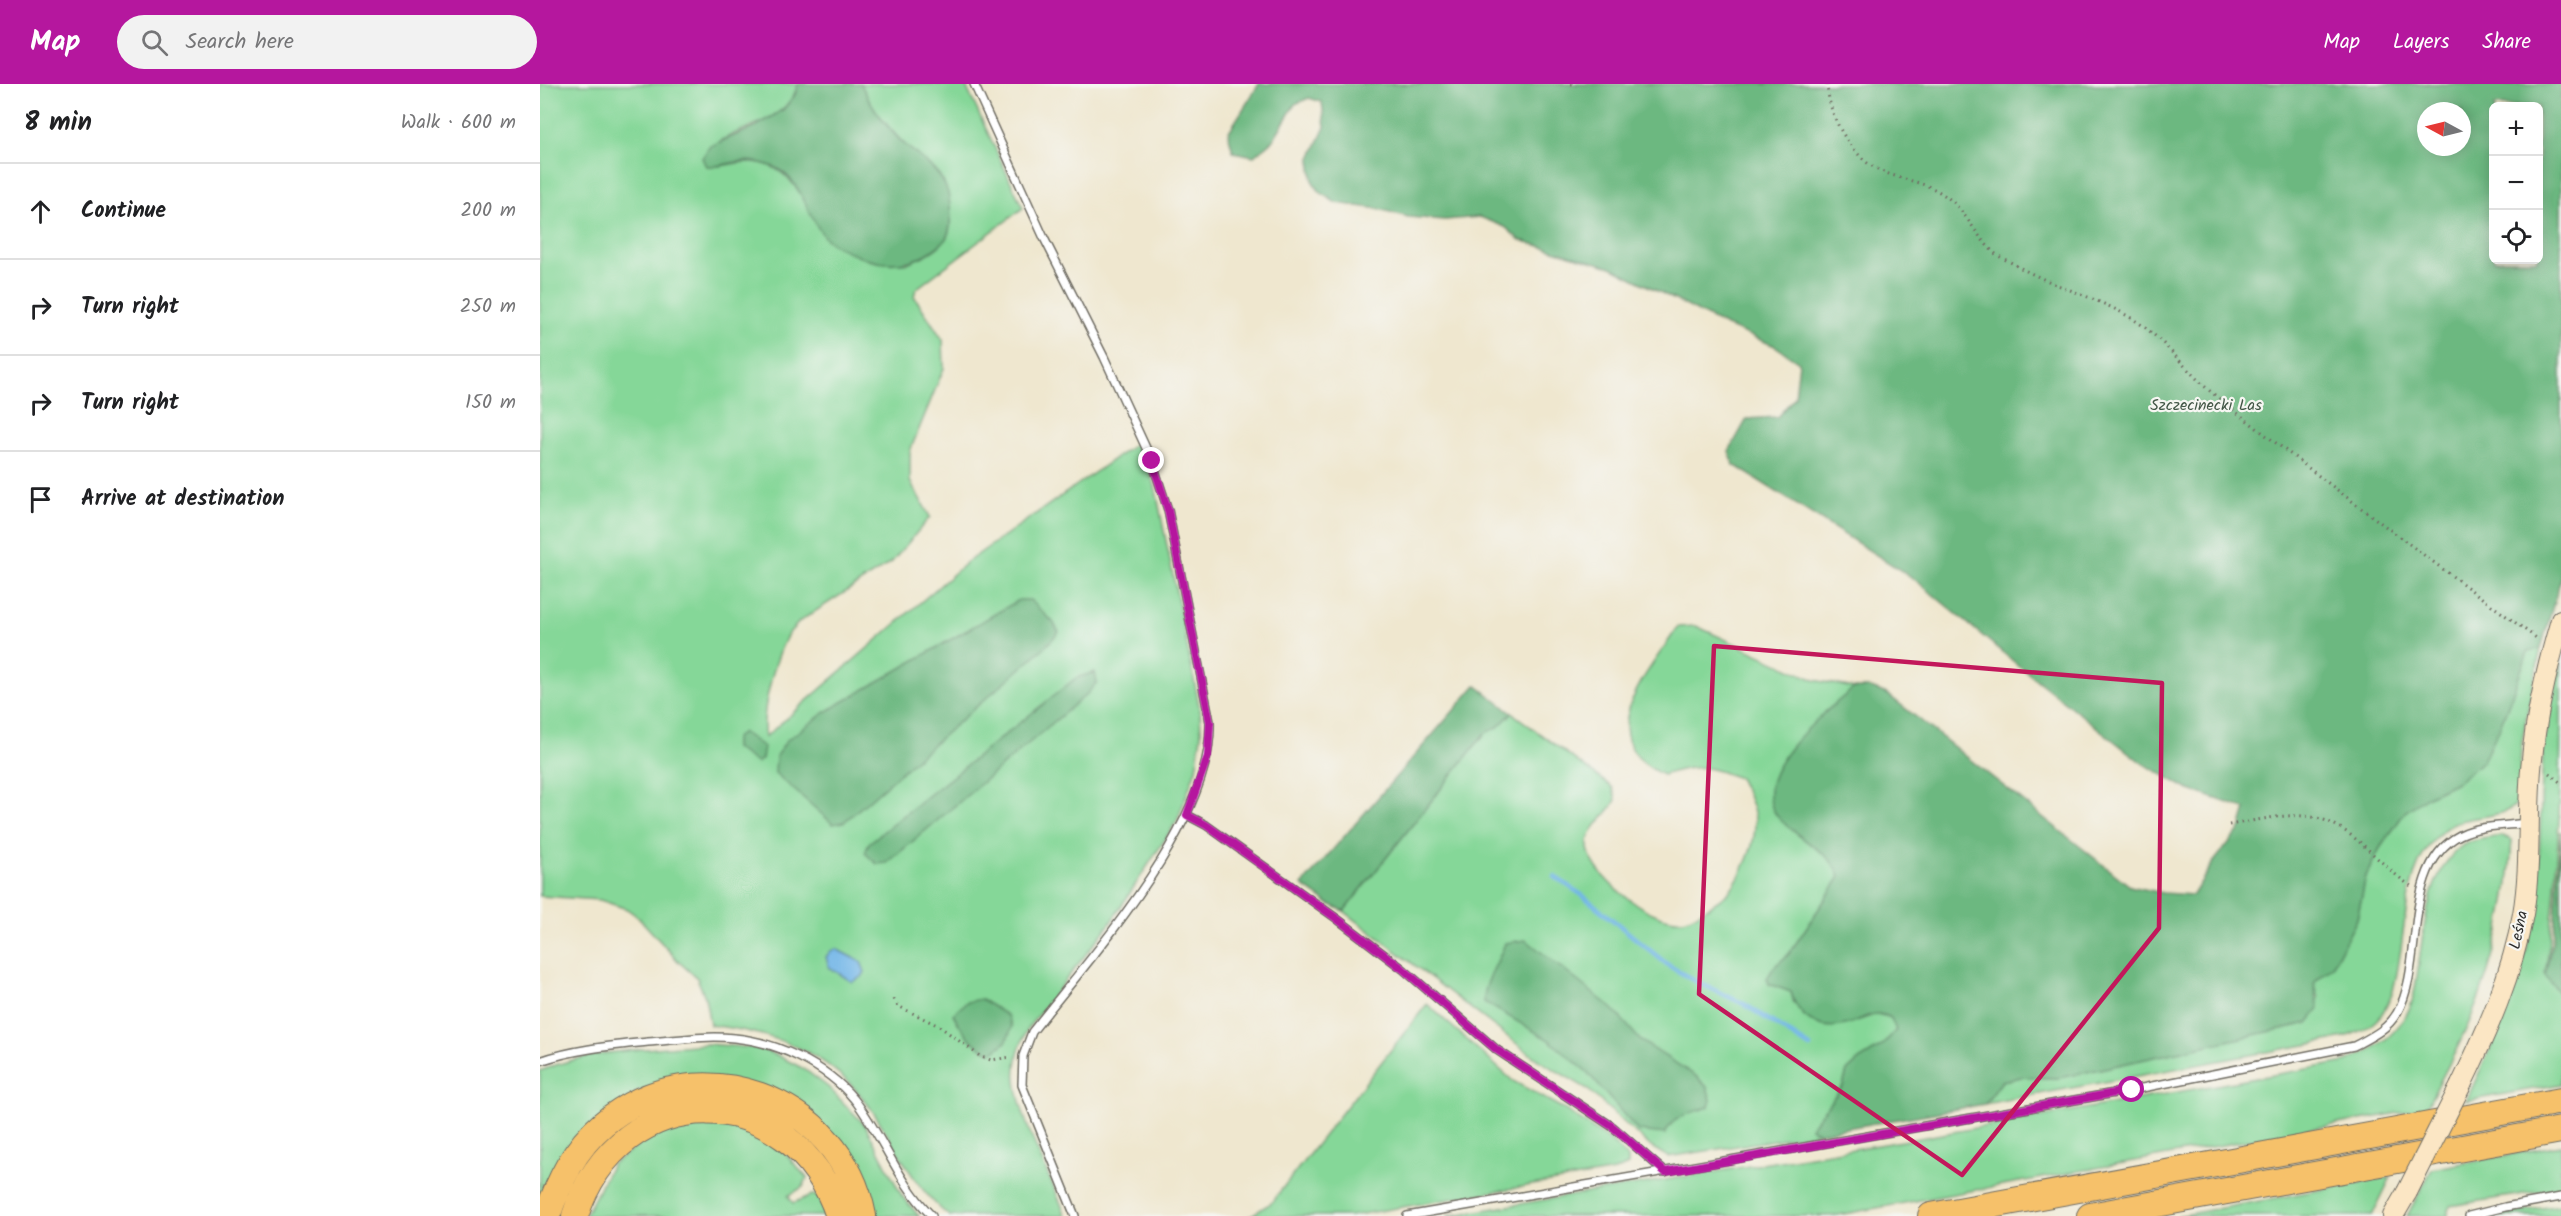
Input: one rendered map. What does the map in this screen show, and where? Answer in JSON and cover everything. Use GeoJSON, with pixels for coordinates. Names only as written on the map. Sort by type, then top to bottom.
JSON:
{"type":"FeatureCollection","features":[{"type":"Feature","properties":{"kind":"highway"},"geometry":{"type":"LineString","coordinates":[[547,1216],[565,1171],[583,1145],[604,1124],[628,1107],[654,1095],[703,1086],[728,1087],[752,1092],[796,1113],[817,1130],[838,1153],[851,1176],[863,1216]]}},
{"type":"Feature","properties":{"kind":"highway"},"geometry":{"type":"LineString","coordinates":[[1931,1216],[2561,1101]]}},
{"type":"Feature","properties":{"kind":"highway"},"geometry":{"type":"LineString","coordinates":[[575,1216],[592,1175],[608,1154],[626,1139],[643,1128],[668,1117],[708,1111],[755,1120],[782,1134],[804,1153],[821,1174],[839,1216]]}},
{"type":"Feature","properties":{"kind":"highway"},"geometry":{"type":"LineString","coordinates":[[2090,1216],[2561,1130]]}},
{"type":"Feature","properties":{"kind":"street","name":"Leśna"},"geometry":{"type":"LineString","coordinates":[[2393,1216],[2492,1022],[2506,982],[2518,939],[2528,881],[2532,758],[2552,650],[2561,620]]}},
{"type":"Feature","properties":{"kind":"lane"},"geometry":{"type":"LineString","coordinates":[[974,84],[1054,259],[1143,442],[1161,485],[1210,722],[1208,756],[1187,815],[1147,880],[1032,1032],[1023,1056],[1021,1070],[1023,1085],[1075,1216]]}},
{"type":"Feature","properties":{"kind":"lane"},"geometry":{"type":"LineString","coordinates":[[1187,815],[1206,825],[1336,918],[1403,969],[1497,1050],[1613,1127],[1665,1172]]}},
{"type":"Feature","properties":{"kind":"lane"},"geometry":{"type":"LineString","coordinates":[[1407,1216],[2132,1090],[2354,1046],[2380,1033],[2397,1013],[2406,990],[2422,891],[2429,870],[2443,848],[2460,835],[2474,830],[2529,822]]}},
{"type":"Feature","properties":{"kind":"lane"},"geometry":{"type":"LineString","coordinates":[[540,1061],[567,1052],[703,1037],[735,1038],[767,1044],[808,1062],[831,1077],[852,1096],[872,1122],[919,1203],[932,1216]]}},
{"type":"Feature","properties":{"kind":"lane"},"geometry":{"type":"LineString","coordinates":[[2469,1216],[2561,1197]]}},
{"type":"Feature","properties":{"kind":"path"},"geometry":{"type":"LineString","coordinates":[[1571,84],[1576,84]]}},
{"type":"Feature","properties":{"kind":"path"},"geometry":{"type":"LineString","coordinates":[[1827,84],[1832,111],[1840,133],[1867,162],[1888,174],[1935,189],[1954,201],[1980,236],[1998,255],[2062,288],[2118,309],[2139,323],[2163,341],[2213,394],[2384,526],[2552,650]]}},
{"type":"Feature","properties":{"kind":"path"},"geometry":{"type":"LineString","coordinates":[[2229,825],[2288,816],[2310,817],[2330,822],[2403,881],[2422,891]]}},
{"type":"Feature","properties":{"kind":"path"},"geometry":{"type":"LineString","coordinates":[[894,999],[898,1006],[939,1026],[981,1057],[991,1060],[1023,1056]]}},
{"type":"Feature","properties":{"kind":"highlighted area"},"geometry":{"type":"Polygon","coordinates":[[[1714,646],[2162,683],[2159,928],[1962,1175],[1699,994],[1714,646]]]}},
{"type":"Feature","properties":{"kind":"green space"},"geometry":{"type":"Polygon","coordinates":[[[540,84],[798,84],[791,99],[781,110],[725,138],[713,147],[703,158],[706,166],[747,162],[767,165],[779,171],[799,191],[827,240],[905,264],[931,252],[944,241],[948,234],[951,216],[948,195],[941,177],[893,132],[872,105],[861,84],[965,84],[1023,208],[916,289],[914,296],[943,340],[944,368],[910,451],[910,481],[930,517],[892,562],[800,621],[788,634],[770,686],[765,714],[765,737],[967,562],[1137,443],[1155,486],[1200,710],[1201,736],[1196,769],[1177,821],[1109,925],[1028,1028],[1018,1053],[1016,1081],[1023,1114],[1066,1216],[949,1216],[919,1185],[865,1101],[829,1066],[786,1043],[737,1029],[710,1025],[705,997],[697,978],[679,962],[638,917],[627,909],[600,900],[540,896],[540,84]]]}},
{"type":"Feature","properties":{"kind":"green space"},"geometry":{"type":"Polygon","coordinates":[[[798,84],[861,84],[886,125],[933,169],[944,184],[949,198],[950,219],[948,232],[943,242],[932,251],[909,261],[885,263],[872,261],[827,240],[820,232],[794,184],[778,169],[748,161],[706,166],[702,158],[710,146],[755,127],[783,110],[795,95],[798,84]]]}},
{"type":"Feature","properties":{"kind":"green space","name":"Szczecinecki Las"},"geometry":{"type":"Polygon","coordinates":[[[1259,84],[2561,84],[2561,578],[2541,648],[2528,652],[2499,729],[2483,761],[2457,782],[2428,796],[2405,812],[2380,848],[2366,876],[2357,919],[2333,965],[2314,983],[2319,1009],[2308,1023],[2059,1078],[2021,1077],[2002,1081],[1985,1104],[1819,1133],[1810,1128],[1843,1086],[1847,1071],[1859,1060],[1882,1046],[1896,1030],[1891,1018],[1879,1014],[1869,1015],[1849,1024],[1835,1027],[1818,1024],[1798,1009],[1791,992],[1769,984],[1767,978],[1774,967],[1789,954],[1840,877],[1827,857],[1779,818],[1770,797],[1772,779],[1794,743],[1826,711],[1854,688],[1871,688],[1887,694],[2130,886],[2163,893],[2193,895],[2212,864],[2240,829],[2246,809],[2187,789],[2142,763],[2019,666],[1913,578],[1734,465],[1729,451],[1747,419],[1777,417],[1795,397],[1799,362],[1775,346],[1724,325],[1611,267],[1520,240],[1505,227],[1480,217],[1445,220],[1408,217],[1379,209],[1336,203],[1320,192],[1313,182],[1310,160],[1325,127],[1322,102],[1309,98],[1295,104],[1273,140],[1254,156],[1233,152],[1228,133],[1259,84]]]}},
{"type":"Feature","properties":{"kind":"green space"},"geometry":{"type":"Polygon","coordinates":[[[1019,600],[1030,600],[1053,622],[1059,632],[1045,647],[844,822],[833,824],[775,773],[776,756],[787,740],[827,711],[1019,600]]]}},
{"type":"Feature","properties":{"kind":"green space"},"geometry":{"type":"Polygon","coordinates":[[[1696,626],[1814,680],[1854,688],[1825,712],[1775,812],[1793,831],[1836,864],[1840,877],[1789,954],[1774,967],[1769,984],[1791,992],[1794,1004],[1845,1025],[1877,1014],[1891,1018],[1896,1030],[1882,1046],[1859,1060],[1847,1071],[1843,1086],[1810,1128],[1819,1133],[1668,1157],[1651,1147],[1586,1088],[1538,1060],[1344,911],[1485,733],[1498,727],[1512,713],[1613,788],[1616,800],[1593,830],[1588,841],[1590,854],[1597,868],[1624,896],[1658,916],[1674,920],[1687,919],[1726,895],[1743,869],[1754,833],[1755,819],[1752,807],[1739,778],[1702,768],[1685,769],[1663,775],[1641,760],[1629,743],[1626,724],[1630,705],[1640,685],[1678,627],[1696,626]]]}},
{"type":"Feature","properties":{"kind":"green space"},"geometry":{"type":"Polygon","coordinates":[[[2541,648],[2523,737],[2518,800],[2514,806],[2499,814],[2452,824],[2442,831],[2429,846],[2418,866],[2410,889],[2393,990],[2385,1009],[2372,1024],[2352,1034],[2331,1040],[1985,1104],[2002,1081],[2021,1077],[2059,1078],[2308,1023],[2319,998],[2314,983],[2333,965],[2357,919],[2366,876],[2380,848],[2405,812],[2428,796],[2457,782],[2499,729],[2528,652],[2541,648]]]}},
{"type":"Feature","properties":{"kind":"green space"},"geometry":{"type":"Polygon","coordinates":[[[2561,659],[2557,857],[2545,975],[2561,996],[2561,1084],[2466,1101],[2502,1023],[2527,949],[2539,860],[2543,750],[2561,659]]]}},
{"type":"Feature","properties":{"kind":"green space"},"geometry":{"type":"Polygon","coordinates":[[[1095,672],[1097,682],[1087,694],[887,863],[877,864],[865,853],[869,843],[1076,678],[1095,672]]]}},
{"type":"Feature","properties":{"kind":"green space"},"geometry":{"type":"Polygon","coordinates":[[[1476,685],[1512,713],[1498,727],[1485,733],[1344,911],[1329,904],[1302,885],[1476,685]]]}},
{"type":"Feature","properties":{"kind":"green space"},"geometry":{"type":"Polygon","coordinates":[[[742,732],[764,747],[762,759],[757,763],[735,748],[735,739],[742,732]]]}},
{"type":"Feature","properties":{"kind":"green space"},"geometry":{"type":"Polygon","coordinates":[[[2561,831],[2561,996],[2545,975],[2554,933],[2561,831]]]}},
{"type":"Feature","properties":{"kind":"green space"},"geometry":{"type":"Polygon","coordinates":[[[2503,836],[2512,840],[2508,885],[2487,975],[2471,1018],[2426,1108],[1833,1216],[1447,1216],[1914,1139],[2346,1062],[2372,1049],[2387,1038],[2408,1011],[2414,991],[2428,905],[2441,871],[2450,857],[2467,843],[2503,836]]]}},
{"type":"Feature","properties":{"kind":"green space"},"geometry":{"type":"Polygon","coordinates":[[[1526,940],[1613,1009],[1641,1041],[1696,1076],[1707,1087],[1711,1100],[1709,1107],[1689,1113],[1673,1122],[1665,1134],[1638,1131],[1587,1072],[1549,1040],[1484,1002],[1489,980],[1505,943],[1526,940]]]}},
{"type":"Feature","properties":{"kind":"green space"},"geometry":{"type":"Polygon","coordinates":[[[981,999],[1008,1016],[1012,1027],[1006,1042],[993,1052],[980,1047],[969,1038],[953,1014],[967,1002],[981,999]]]}},
{"type":"Feature","properties":{"kind":"green space"},"geometry":{"type":"Polygon","coordinates":[[[1427,1004],[1513,1081],[1562,1108],[1611,1141],[1628,1158],[1628,1165],[1615,1171],[1350,1216],[1250,1216],[1271,1203],[1427,1004]]]}},
{"type":"Feature","properties":{"kind":"green space"},"geometry":{"type":"Polygon","coordinates":[[[707,1044],[757,1048],[777,1055],[804,1069],[828,1087],[865,1125],[902,1196],[919,1216],[871,1216],[794,1101],[637,1091],[540,1208],[540,1071],[601,1054],[707,1044]]]}},
{"type":"Feature","properties":{"kind":"green space"},"geometry":{"type":"Polygon","coordinates":[[[720,1121],[775,1142],[807,1178],[803,1187],[788,1196],[793,1203],[812,1195],[818,1196],[830,1216],[585,1216],[612,1164],[665,1127],[720,1121]]]}},
{"type":"Feature","properties":{"kind":"green space"},"geometry":{"type":"Polygon","coordinates":[[[2561,1145],[2561,1188],[2450,1206],[2448,1216],[2407,1216],[2432,1169],[2561,1145]]]}},
{"type":"Feature","properties":{"kind":"green space"},"geometry":{"type":"Polygon","coordinates":[[[2391,1177],[2372,1216],[2178,1216],[2391,1177]]]}},
{"type":"Feature","properties":{"kind":"green space"},"geometry":{"type":"Polygon","coordinates":[[[2561,1205],[2561,1216],[2495,1216],[2496,1215],[2561,1205]]]}},
{"type":"Feature","properties":{"kind":"water"},"geometry":{"type":"Polygon","coordinates":[[[836,949],[861,962],[865,972],[862,977],[852,982],[829,967],[826,957],[836,949]]]}},
{"type":"Feature","properties":{"kind":"waterway"},"geometry":{"type":"LineString","coordinates":[[1555,877],[1582,895],[1668,965],[1693,980],[1744,1004],[1810,1047]]}},
{"type":"Feature","properties":{"kind":"route"},"geometry":{"type":"LineString","coordinates":[[1152,461],[1168,510],[1210,722],[1206,766],[1187,815],[1206,825],[1336,918],[1403,969],[1497,1050],[1613,1127],[1665,1172],[2132,1090]]}}]}
